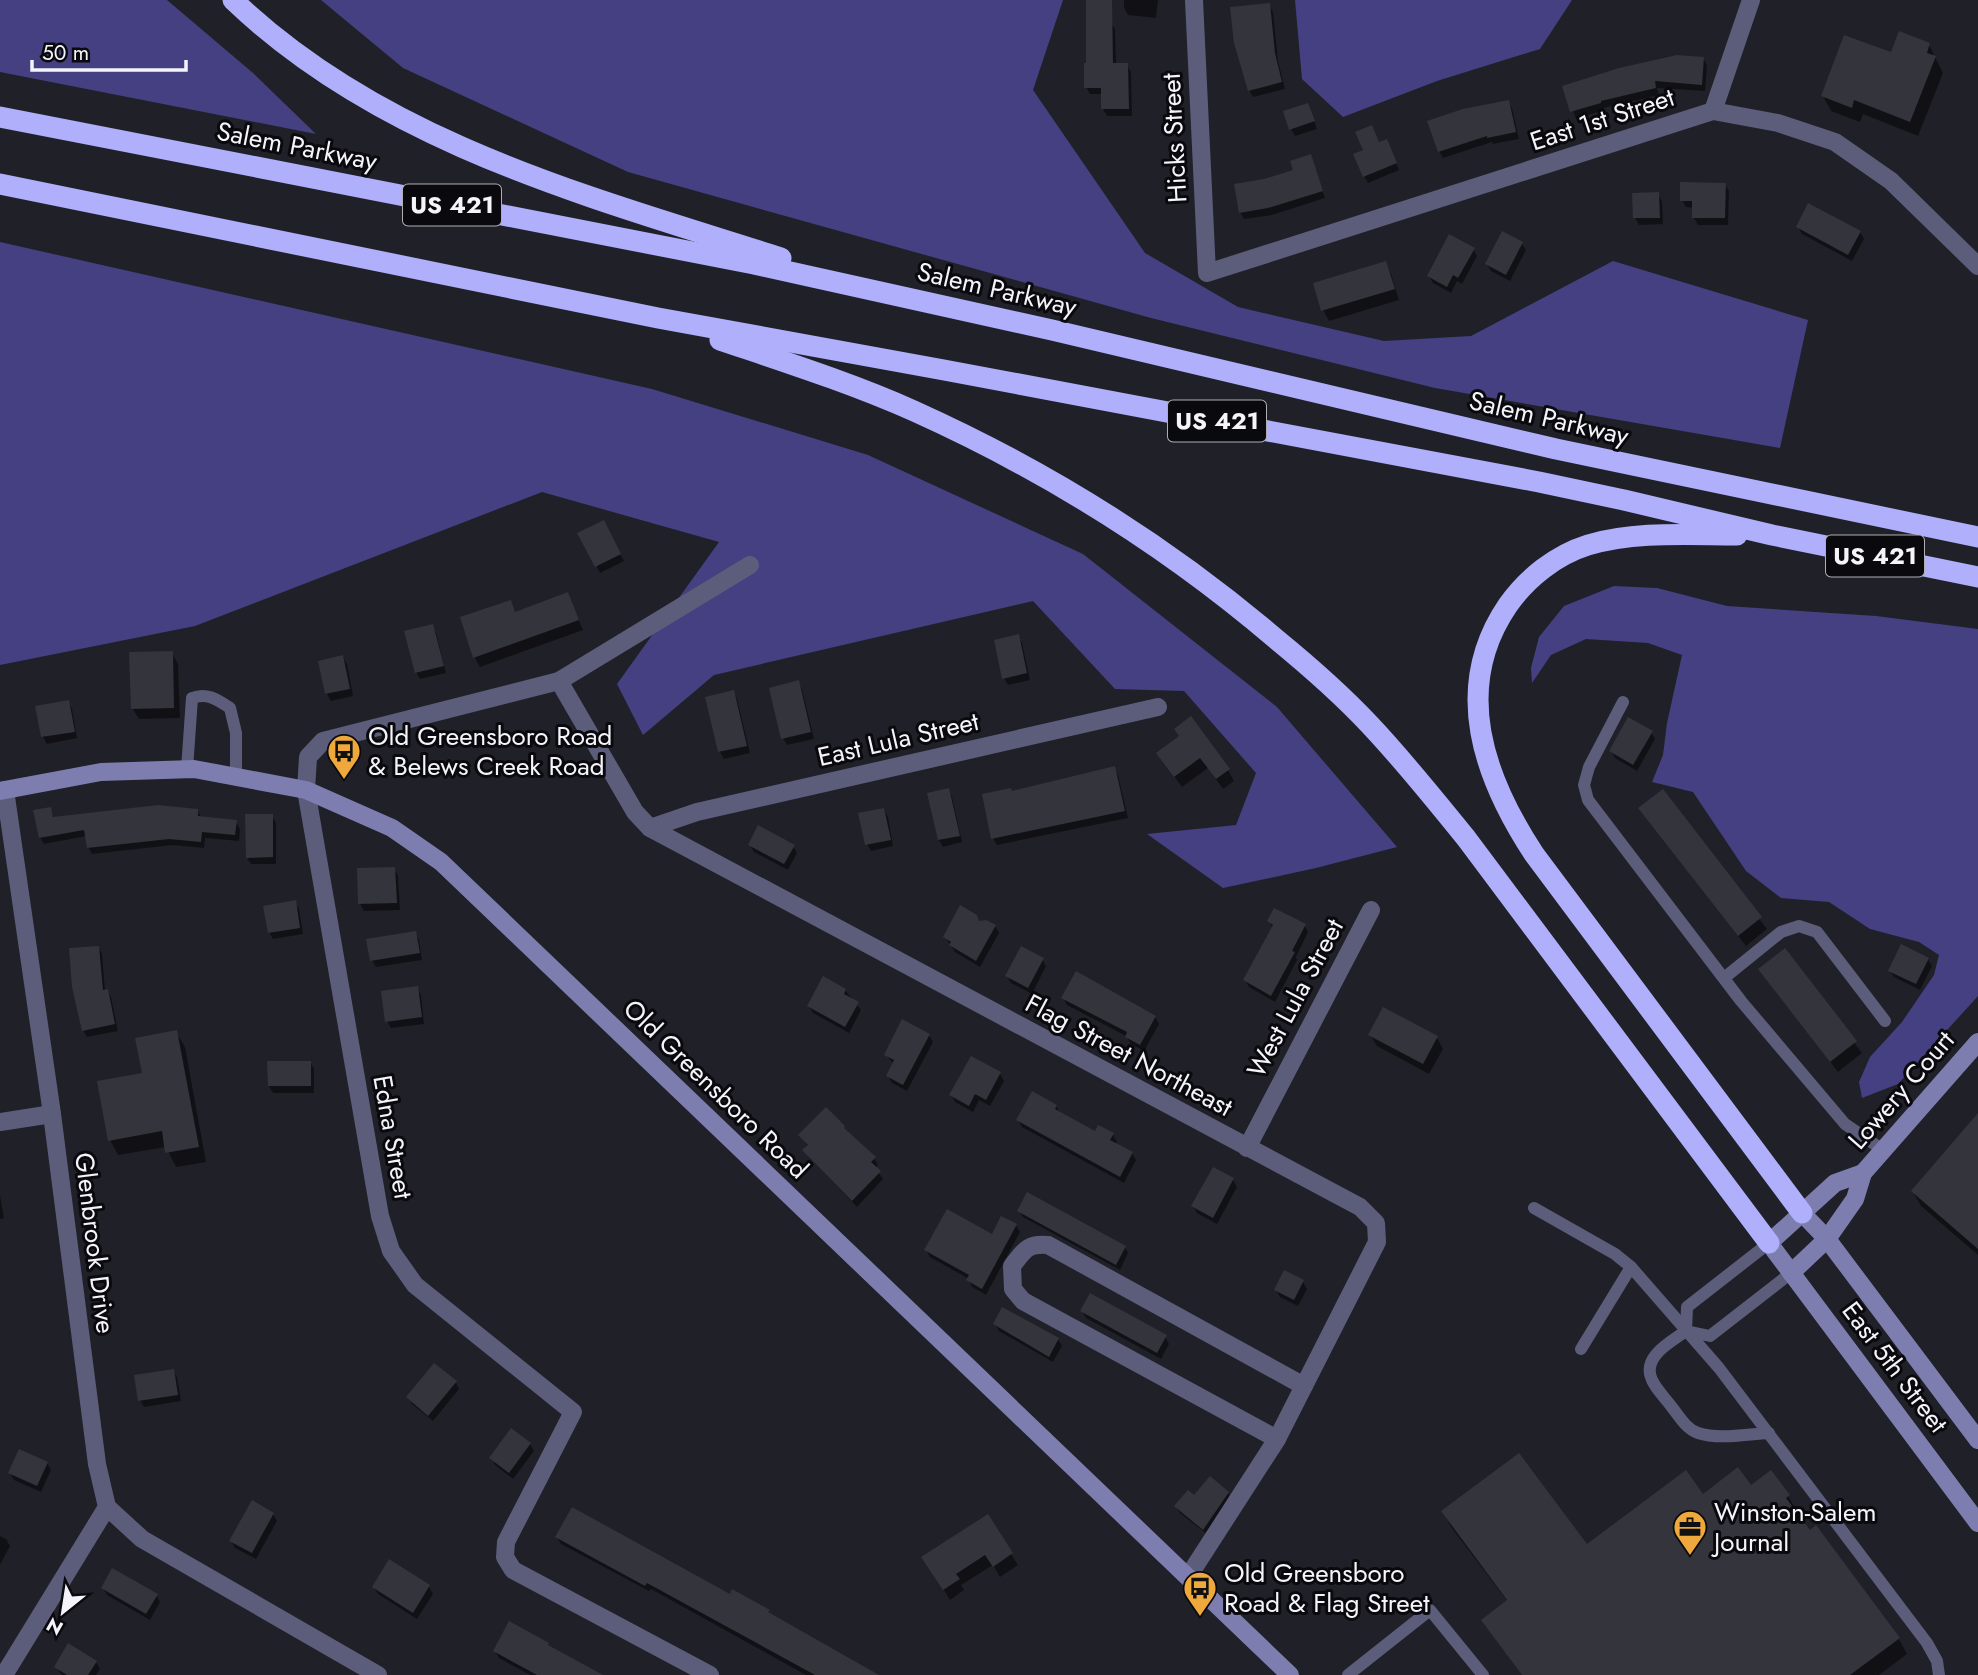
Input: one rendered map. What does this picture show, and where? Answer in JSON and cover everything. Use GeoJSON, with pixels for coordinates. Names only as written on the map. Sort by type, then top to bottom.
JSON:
{"type":"FeatureCollection","features":[{"type":"Feature","properties":{"kind":"highway"},"geometry":{"type":"LineString","coordinates":[[233,0],[278,38],[345,86],[387,110],[479,155],[618,206],[904,296]]}},
{"type":"Feature","properties":{"kind":"highway","name":"Salem Parkway"},"geometry":{"type":"LineString","coordinates":[[0,117],[754,264],[904,296],[1542,446],[1978,537]]}},
{"type":"Feature","properties":{"kind":"highway","name":"US 421"},"geometry":{"type":"LineString","coordinates":[[0,184],[659,318],[1427,460],[1978,577]]}},
{"type":"Feature","properties":{"kind":"highway"},"geometry":{"type":"LineString","coordinates":[[659,318],[851,385],[972,439],[1088,502],[1143,536],[1260,625],[1351,707],[1419,780],[1474,849],[1769,1244]]}},
{"type":"Feature","properties":{"kind":"highway"},"geometry":{"type":"LineString","coordinates":[[1772,535],[1628,537],[1585,546],[1547,566],[1514,595],[1500,616],[1482,658],[1478,707],[1483,743],[1492,777],[1518,830],[1802,1213]]}},
{"type":"Feature","properties":{"kind":"street","name":"Hicks Street"},"geometry":{"type":"LineString","coordinates":[[1194,0],[1207,273]]}},
{"type":"Feature","properties":{"kind":"street"},"geometry":{"type":"LineString","coordinates":[[1713,111],[1751,0]]}},
{"type":"Feature","properties":{"kind":"street","name":"East 1st Street"},"geometry":{"type":"LineString","coordinates":[[1207,273],[1713,111],[1778,123],[1835,142],[1891,181],[1978,266]]}},
{"type":"Feature","properties":{"kind":"street","name":"Edna Street"},"geometry":{"type":"LineString","coordinates":[[710,1675],[513,1570],[505,1557],[506,1542],[573,1412],[415,1285],[391,1251],[380,1216],[306,790],[308,757],[323,741],[559,681],[750,565]]}},
{"type":"Feature","properties":{"kind":"street","name":"Flag Street Northeast"},"geometry":{"type":"LineString","coordinates":[[559,681],[635,812],[650,828],[1360,1207],[1376,1223],[1377,1242],[1277,1439],[1188,1577]]}},
{"type":"Feature","properties":{"kind":"street","name":"East Lula Street"},"geometry":{"type":"LineString","coordinates":[[650,828],[697,811],[1158,707]]}},
{"type":"Feature","properties":{"kind":"street","name":"Old Greensboro Road"},"geometry":{"type":"LineString","coordinates":[[3,791],[101,772],[187,769],[306,790],[392,828],[441,862],[1290,1675]]}},
{"type":"Feature","properties":{"kind":"street","name":"Glenbrook Drive"},"geometry":{"type":"LineString","coordinates":[[3,791],[52,1114],[97,1464],[107,1507]]}},
{"type":"Feature","properties":{"kind":"street","name":"West Lula Street"},"geometry":{"type":"LineString","coordinates":[[1247,1148],[1371,910]]}},
{"type":"Feature","properties":{"kind":"street","name":"Lowery Court"},"geometry":{"type":"LineString","coordinates":[[1791,1273],[1827,1239],[1855,1199],[1863,1172],[1978,1042]]}},
{"type":"Feature","properties":{"kind":"street"},"geometry":{"type":"LineString","coordinates":[[0,1122],[52,1114]]}},
{"type":"Feature","properties":{"kind":"street","name":"Lowery Court"},"geometry":{"type":"LineString","coordinates":[[1769,1244],[1835,1183],[1863,1172]]}},
{"type":"Feature","properties":{"kind":"street","name":"East 5th Street"},"geometry":{"type":"LineString","coordinates":[[1802,1213],[1827,1239],[1978,1440]]}},
{"type":"Feature","properties":{"kind":"street"},"geometry":{"type":"LineString","coordinates":[[1277,1439],[1023,1301],[1013,1289],[1012,1266],[1025,1250],[1036,1244],[1048,1245],[1304,1386]]}},
{"type":"Feature","properties":{"kind":"street","name":"East 5th Street"},"geometry":{"type":"LineString","coordinates":[[1769,1244],[1978,1522]]}},
{"type":"Feature","properties":{"kind":"street"},"geometry":{"type":"LineString","coordinates":[[4,1675],[107,1507],[142,1539],[378,1675]]}},
{"type":"Feature","properties":{"kind":"lane"},"geometry":{"type":"LineString","coordinates":[[187,769],[192,698],[215,697],[230,708],[236,733],[236,777]]}},
{"type":"Feature","properties":{"kind":"lane"},"geometry":{"type":"LineString","coordinates":[[1623,702],[1589,767],[1584,785],[1588,800],[1724,978],[1845,1124],[1882,1150]]}},
{"type":"Feature","properties":{"kind":"lane"},"geometry":{"type":"LineString","coordinates":[[1724,978],[1781,932],[1799,926],[1817,932],[1885,1021]]}},
{"type":"Feature","properties":{"kind":"lane"},"geometry":{"type":"LineString","coordinates":[[1534,1208],[1615,1254],[1631,1268],[1719,1368],[1927,1643],[1937,1661],[1939,1675]]}},
{"type":"Feature","properties":{"kind":"lane"},"geometry":{"type":"LineString","coordinates":[[1686,1331],[1687,1307],[1769,1244]]}},
{"type":"Feature","properties":{"kind":"lane"},"geometry":{"type":"LineString","coordinates":[[1581,1349],[1631,1268]]}},
{"type":"Feature","properties":{"kind":"lane"},"geometry":{"type":"LineString","coordinates":[[1769,1433],[1709,1436],[1695,1432],[1684,1423],[1651,1379],[1650,1370],[1659,1351],[1686,1331],[1710,1336],[1791,1273]]}},
{"type":"Feature","properties":{"kind":"lane"},"geometry":{"type":"LineString","coordinates":[[1348,1675],[1430,1610],[1483,1675]]}},
{"type":"Feature","properties":{"kind":"shaded area"},"geometry":{"type":"Polygon","coordinates":[[[0,0],[167,0],[253,73],[316,134],[0,72],[0,0]]]}},
{"type":"Feature","properties":{"kind":"shaded area"},"geometry":{"type":"Polygon","coordinates":[[[321,0],[1063,0],[1033,90],[1145,253],[1238,307],[1384,341],[1471,336],[1613,261],[1808,320],[1780,448],[1435,388],[1151,318],[628,172],[403,68],[321,0]]]}},
{"type":"Feature","properties":{"kind":"shaded area"},"geometry":{"type":"Polygon","coordinates":[[[1295,0],[1572,0],[1540,49],[1437,81],[1343,117],[1302,79],[1295,0]]]}},
{"type":"Feature","properties":{"kind":"shaded area"},"geometry":{"type":"Polygon","coordinates":[[[0,242],[652,389],[868,455],[1083,554],[1277,707],[1397,847],[1223,888],[1147,834],[1236,825],[1256,773],[1184,691],[1115,689],[1033,601],[714,675],[643,735],[617,684],[719,542],[542,492],[195,626],[0,665],[0,242]]]}},
{"type":"Feature","properties":{"kind":"shaded area"},"geometry":{"type":"Polygon","coordinates":[[[1614,586],[1657,588],[1727,606],[1876,616],[1978,629],[1978,996],[1898,1084],[1862,1098],[1859,1082],[1870,1057],[1902,1022],[1934,975],[1939,955],[1919,942],[1870,929],[1829,902],[1781,898],[1746,871],[1693,792],[1652,782],[1663,755],[1682,655],[1648,643],[1586,639],[1551,655],[1532,683],[1531,668],[1539,637],[1564,606],[1614,586]]]}},
{"type":"Feature","properties":{"kind":"building"},"geometry":{"type":"Polygon","coordinates":[[[1086,0],[1112,0],[1113,63],[1128,63],[1129,109],[1101,109],[1101,88],[1084,88],[1086,0]]]}},
{"type":"Feature","properties":{"kind":"building"},"geometry":{"type":"Polygon","coordinates":[[[1270,3],[1275,53],[1282,82],[1248,91],[1234,43],[1230,7],[1270,3]]]}},
{"type":"Feature","properties":{"kind":"building"},"geometry":{"type":"Polygon","coordinates":[[[1899,31],[1930,43],[1927,53],[1936,56],[1910,122],[1854,100],[1852,108],[1821,96],[1844,35],[1891,52],[1899,31]]]}},
{"type":"Feature","properties":{"kind":"building"},"geometry":{"type":"Polygon","coordinates":[[[1677,55],[1704,57],[1702,85],[1655,81],[1656,88],[1601,101],[1570,112],[1562,86],[1619,68],[1677,55]]]}},
{"type":"Feature","properties":{"kind":"building"},"geometry":{"type":"Polygon","coordinates":[[[1509,100],[1516,132],[1487,136],[1438,152],[1427,121],[1463,109],[1509,100]]]}},
{"type":"Feature","properties":{"kind":"building"},"geometry":{"type":"Polygon","coordinates":[[[1308,103],[1315,121],[1289,130],[1283,111],[1308,103]]]}},
{"type":"Feature","properties":{"kind":"building"},"geometry":{"type":"Polygon","coordinates":[[[1372,125],[1379,142],[1387,139],[1397,163],[1363,177],[1353,154],[1363,150],[1355,132],[1372,125]]]}},
{"type":"Feature","properties":{"kind":"building"},"geometry":{"type":"Polygon","coordinates":[[[1311,154],[1323,191],[1268,208],[1239,213],[1234,184],[1293,170],[1290,161],[1311,154]]]}},
{"type":"Feature","properties":{"kind":"building"},"geometry":{"type":"Polygon","coordinates":[[[1680,182],[1726,183],[1725,218],[1692,218],[1692,201],[1680,201],[1680,182]]]}},
{"type":"Feature","properties":{"kind":"building"},"geometry":{"type":"Polygon","coordinates":[[[1659,192],[1660,218],[1633,218],[1632,193],[1659,192]]]}},
{"type":"Feature","properties":{"kind":"building"},"geometry":{"type":"Polygon","coordinates":[[[1808,203],[1861,231],[1848,255],[1796,227],[1808,203]]]}},
{"type":"Feature","properties":{"kind":"building"},"geometry":{"type":"Polygon","coordinates":[[[1502,231],[1523,242],[1506,275],[1485,264],[1502,231]]]}},
{"type":"Feature","properties":{"kind":"building"},"geometry":{"type":"Polygon","coordinates":[[[1449,234],[1475,248],[1458,278],[1453,275],[1447,287],[1427,276],[1449,234]]]}},
{"type":"Feature","properties":{"kind":"building"},"geometry":{"type":"Polygon","coordinates":[[[1386,261],[1395,289],[1321,311],[1313,283],[1386,261]]]}},
{"type":"Feature","properties":{"kind":"building"},"geometry":{"type":"Polygon","coordinates":[[[604,520],[621,554],[595,567],[577,533],[604,520]]]}},
{"type":"Feature","properties":{"kind":"building"},"geometry":{"type":"Polygon","coordinates":[[[568,592],[579,620],[473,658],[460,617],[511,600],[515,612],[568,592]]]}},
{"type":"Feature","properties":{"kind":"building"},"geometry":{"type":"Polygon","coordinates":[[[433,624],[444,666],[415,673],[404,631],[433,624]]]}},
{"type":"Feature","properties":{"kind":"building"},"geometry":{"type":"Polygon","coordinates":[[[1019,634],[1027,673],[1002,679],[994,640],[1019,634]]]}},
{"type":"Feature","properties":{"kind":"building"},"geometry":{"type":"Polygon","coordinates":[[[173,651],[174,708],[131,709],[129,652],[173,651]]]}},
{"type":"Feature","properties":{"kind":"building"},"geometry":{"type":"Polygon","coordinates":[[[343,655],[350,689],[325,694],[318,661],[343,655]]]}},
{"type":"Feature","properties":{"kind":"building"},"geometry":{"type":"Polygon","coordinates":[[[799,680],[811,732],[781,739],[769,688],[799,680]]]}},
{"type":"Feature","properties":{"kind":"building"},"geometry":{"type":"Polygon","coordinates":[[[734,690],[747,746],[718,752],[705,697],[734,690]]]}},
{"type":"Feature","properties":{"kind":"building"},"geometry":{"type":"Polygon","coordinates":[[[69,700],[75,732],[41,737],[35,706],[69,700]]]}},
{"type":"Feature","properties":{"kind":"building"},"geometry":{"type":"Polygon","coordinates":[[[1191,716],[1230,769],[1216,779],[1200,758],[1174,777],[1156,753],[1179,736],[1174,729],[1191,716]]]}},
{"type":"Feature","properties":{"kind":"building"},"geometry":{"type":"Polygon","coordinates":[[[1628,717],[1653,731],[1633,765],[1609,751],[1628,717]]]}},
{"type":"Feature","properties":{"kind":"building"},"geometry":{"type":"Polygon","coordinates":[[[1115,766],[1125,811],[991,839],[982,794],[1011,788],[1012,791],[1115,766]]]}},
{"type":"Feature","properties":{"kind":"building"},"geometry":{"type":"Polygon","coordinates":[[[949,788],[960,836],[938,840],[927,793],[949,788]]]}},
{"type":"Feature","properties":{"kind":"building"},"geometry":{"type":"Polygon","coordinates":[[[1663,789],[1762,917],[1738,936],[1638,808],[1663,789]]]}},
{"type":"Feature","properties":{"kind":"building"},"geometry":{"type":"Polygon","coordinates":[[[158,805],[198,809],[198,816],[237,820],[235,835],[202,832],[201,842],[169,839],[87,848],[84,830],[39,838],[33,810],[51,807],[53,817],[158,805]]]}},
{"type":"Feature","properties":{"kind":"building"},"geometry":{"type":"Polygon","coordinates":[[[884,808],[891,840],[865,845],[858,813],[884,808]]]}},
{"type":"Feature","properties":{"kind":"building"},"geometry":{"type":"Polygon","coordinates":[[[245,814],[273,814],[273,857],[246,858],[245,814]]]}},
{"type":"Feature","properties":{"kind":"building"},"geometry":{"type":"Polygon","coordinates":[[[758,825],[795,845],[784,864],[748,845],[758,825]]]}},
{"type":"Feature","properties":{"kind":"building"},"geometry":{"type":"Polygon","coordinates":[[[395,867],[397,903],[358,904],[357,868],[395,867]]]}},
{"type":"Feature","properties":{"kind":"building"},"geometry":{"type":"Polygon","coordinates":[[[296,900],[300,928],[268,933],[263,906],[296,900]]]}},
{"type":"Feature","properties":{"kind":"building"},"geometry":{"type":"Polygon","coordinates":[[[960,905],[977,915],[979,921],[986,920],[996,925],[976,961],[949,945],[951,942],[943,937],[960,905]]]}},
{"type":"Feature","properties":{"kind":"building"},"geometry":{"type":"Polygon","coordinates":[[[1274,908],[1306,924],[1292,951],[1295,952],[1271,996],[1243,980],[1273,925],[1267,921],[1274,908]]]}},
{"type":"Feature","properties":{"kind":"building"},"geometry":{"type":"Polygon","coordinates":[[[416,931],[420,953],[370,961],[366,939],[416,931]]]}},
{"type":"Feature","properties":{"kind":"building"},"geometry":{"type":"Polygon","coordinates":[[[1901,944],[1929,958],[1916,984],[1888,971],[1901,944]]]}},
{"type":"Feature","properties":{"kind":"building"},"geometry":{"type":"Polygon","coordinates":[[[99,946],[103,990],[108,989],[115,1024],[82,1031],[72,987],[69,948],[99,946]]]}},
{"type":"Feature","properties":{"kind":"building"},"geometry":{"type":"Polygon","coordinates":[[[1021,946],[1044,958],[1028,988],[1005,976],[1021,946]]]}},
{"type":"Feature","properties":{"kind":"building"},"geometry":{"type":"Polygon","coordinates":[[[1785,948],[1857,1041],[1830,1062],[1758,969],[1785,948]]]}},
{"type":"Feature","properties":{"kind":"building"},"geometry":{"type":"Polygon","coordinates":[[[1076,971],[1156,1016],[1140,1045],[1125,1037],[1127,1032],[1061,998],[1076,971]]]}},
{"type":"Feature","properties":{"kind":"building"},"geometry":{"type":"Polygon","coordinates":[[[823,976],[846,989],[844,994],[859,1002],[845,1027],[807,1006],[823,976]]]}},
{"type":"Feature","properties":{"kind":"building"},"geometry":{"type":"Polygon","coordinates":[[[418,986],[422,1017],[385,1022],[381,991],[418,986]]]}},
{"type":"Feature","properties":{"kind":"building"},"geometry":{"type":"Polygon","coordinates":[[[1383,1007],[1438,1036],[1423,1064],[1368,1035],[1383,1007]]]}},
{"type":"Feature","properties":{"kind":"building"},"geometry":{"type":"Polygon","coordinates":[[[902,1019],[930,1034],[903,1085],[886,1076],[894,1060],[884,1055],[902,1019]]]}},
{"type":"Feature","properties":{"kind":"building"},"geometry":{"type":"Polygon","coordinates":[[[177,1030],[199,1147],[165,1153],[162,1131],[108,1141],[97,1081],[142,1073],[135,1038],[177,1030]]]}},
{"type":"Feature","properties":{"kind":"building"},"geometry":{"type":"Polygon","coordinates":[[[971,1056],[1001,1072],[986,1100],[975,1094],[969,1106],[949,1095],[971,1056]]]}},
{"type":"Feature","properties":{"kind":"building"},"geometry":{"type":"Polygon","coordinates":[[[267,1061],[311,1061],[311,1086],[268,1086],[267,1061]]]}},
{"type":"Feature","properties":{"kind":"building"},"geometry":{"type":"Polygon","coordinates":[[[1032,1091],[1057,1105],[1055,1109],[1095,1131],[1098,1125],[1114,1133],[1110,1140],[1133,1152],[1120,1177],[1016,1120],[1032,1091]]]}},
{"type":"Feature","properties":{"kind":"building"},"geometry":{"type":"Polygon","coordinates":[[[826,1107],[844,1128],[876,1157],[871,1162],[881,1171],[852,1201],[802,1150],[808,1145],[798,1135],[826,1107]]]}},
{"type":"Feature","properties":{"kind":"building"},"geometry":{"type":"Polygon","coordinates":[[[1978,1113],[1978,1249],[1911,1191],[1978,1113]]]}},
{"type":"Feature","properties":{"kind":"building"},"geometry":{"type":"Polygon","coordinates":[[[1213,1167],[1234,1178],[1213,1218],[1191,1206],[1213,1167]]]}},
{"type":"Feature","properties":{"kind":"building"},"geometry":{"type":"Polygon","coordinates":[[[1027,1192],[1126,1246],[1116,1265],[1017,1211],[1027,1192]]]}},
{"type":"Feature","properties":{"kind":"building"},"geometry":{"type":"Polygon","coordinates":[[[947,1209],[992,1234],[1001,1216],[1017,1224],[982,1289],[966,1280],[969,1275],[924,1250],[947,1209]]]}},
{"type":"Feature","properties":{"kind":"building"},"geometry":{"type":"Polygon","coordinates":[[[1284,1270],[1304,1280],[1294,1300],[1274,1290],[1284,1270]]]}},
{"type":"Feature","properties":{"kind":"building"},"geometry":{"type":"Polygon","coordinates":[[[1090,1293],[1167,1335],[1157,1353],[1080,1311],[1090,1293]]]}},
{"type":"Feature","properties":{"kind":"building"},"geometry":{"type":"Polygon","coordinates":[[[1002,1307],[1059,1338],[1049,1357],[993,1324],[1002,1307]]]}},
{"type":"Feature","properties":{"kind":"building"},"geometry":{"type":"Polygon","coordinates":[[[434,1363],[457,1381],[428,1416],[406,1397],[434,1363]]]}},
{"type":"Feature","properties":{"kind":"building"},"geometry":{"type":"Polygon","coordinates":[[[174,1369],[178,1395],[138,1401],[134,1375],[174,1369]]]}},
{"type":"Feature","properties":{"kind":"building"},"geometry":{"type":"Polygon","coordinates":[[[511,1428],[531,1443],[509,1473],[489,1458],[511,1428]]]}},
{"type":"Feature","properties":{"kind":"building"},"geometry":{"type":"Polygon","coordinates":[[[19,1449],[48,1462],[37,1486],[8,1473],[19,1449]]]}},
{"type":"Feature","properties":{"kind":"building"},"geometry":{"type":"Polygon","coordinates":[[[1519,1453],[1587,1544],[1686,1470],[1703,1494],[1738,1467],[1751,1485],[1771,1470],[1790,1495],[1786,1498],[1810,1530],[1816,1525],[1900,1638],[1850,1675],[1522,1675],[1481,1620],[1507,1600],[1441,1511],[1519,1453]]]}},
{"type":"Feature","properties":{"kind":"building"},"geometry":{"type":"Polygon","coordinates":[[[1210,1476],[1229,1492],[1203,1530],[1174,1506],[1188,1490],[1194,1495],[1210,1476]]]}},
{"type":"Feature","properties":{"kind":"building"},"geometry":{"type":"Polygon","coordinates":[[[252,1500],[274,1513],[252,1553],[229,1541],[252,1500]]]}},
{"type":"Feature","properties":{"kind":"building"},"geometry":{"type":"Polygon","coordinates":[[[572,1507],[730,1594],[732,1589],[879,1675],[815,1675],[647,1583],[645,1586],[555,1537],[572,1507]]]}},
{"type":"Feature","properties":{"kind":"building"},"geometry":{"type":"Polygon","coordinates":[[[988,1514],[1013,1553],[993,1567],[985,1555],[956,1574],[960,1579],[943,1590],[921,1557],[988,1514]]]}},
{"type":"Feature","properties":{"kind":"building"},"geometry":{"type":"Polygon","coordinates":[[[389,1559],[430,1585],[413,1613],[372,1587],[389,1559]]]}},
{"type":"Feature","properties":{"kind":"building"},"geometry":{"type":"Polygon","coordinates":[[[112,1568],[158,1594],[146,1614],[101,1588],[112,1568]]]}},
{"type":"Feature","properties":{"kind":"building"},"geometry":{"type":"Polygon","coordinates":[[[509,1621],[603,1675],[537,1675],[493,1651],[509,1621]]]}},
{"type":"Feature","properties":{"kind":"building"},"geometry":{"type":"Polygon","coordinates":[[[68,1643],[97,1661],[88,1675],[67,1675],[54,1667],[68,1643]]]}},
{"type":"Feature","properties":{"kind":"place","name":"Old Greensboro Road & Belews Creek Road"},"geometry":{"type":"Point","coordinates":[344,781]}},
{"type":"Feature","properties":{"kind":"place","name":"Winston-Salem Journal"},"geometry":{"type":"Point","coordinates":[1690,1557]}},
{"type":"Feature","properties":{"kind":"place","name":"Old Greensboro Road & Flag Street"},"geometry":{"type":"Point","coordinates":[1200,1618]}}]}
